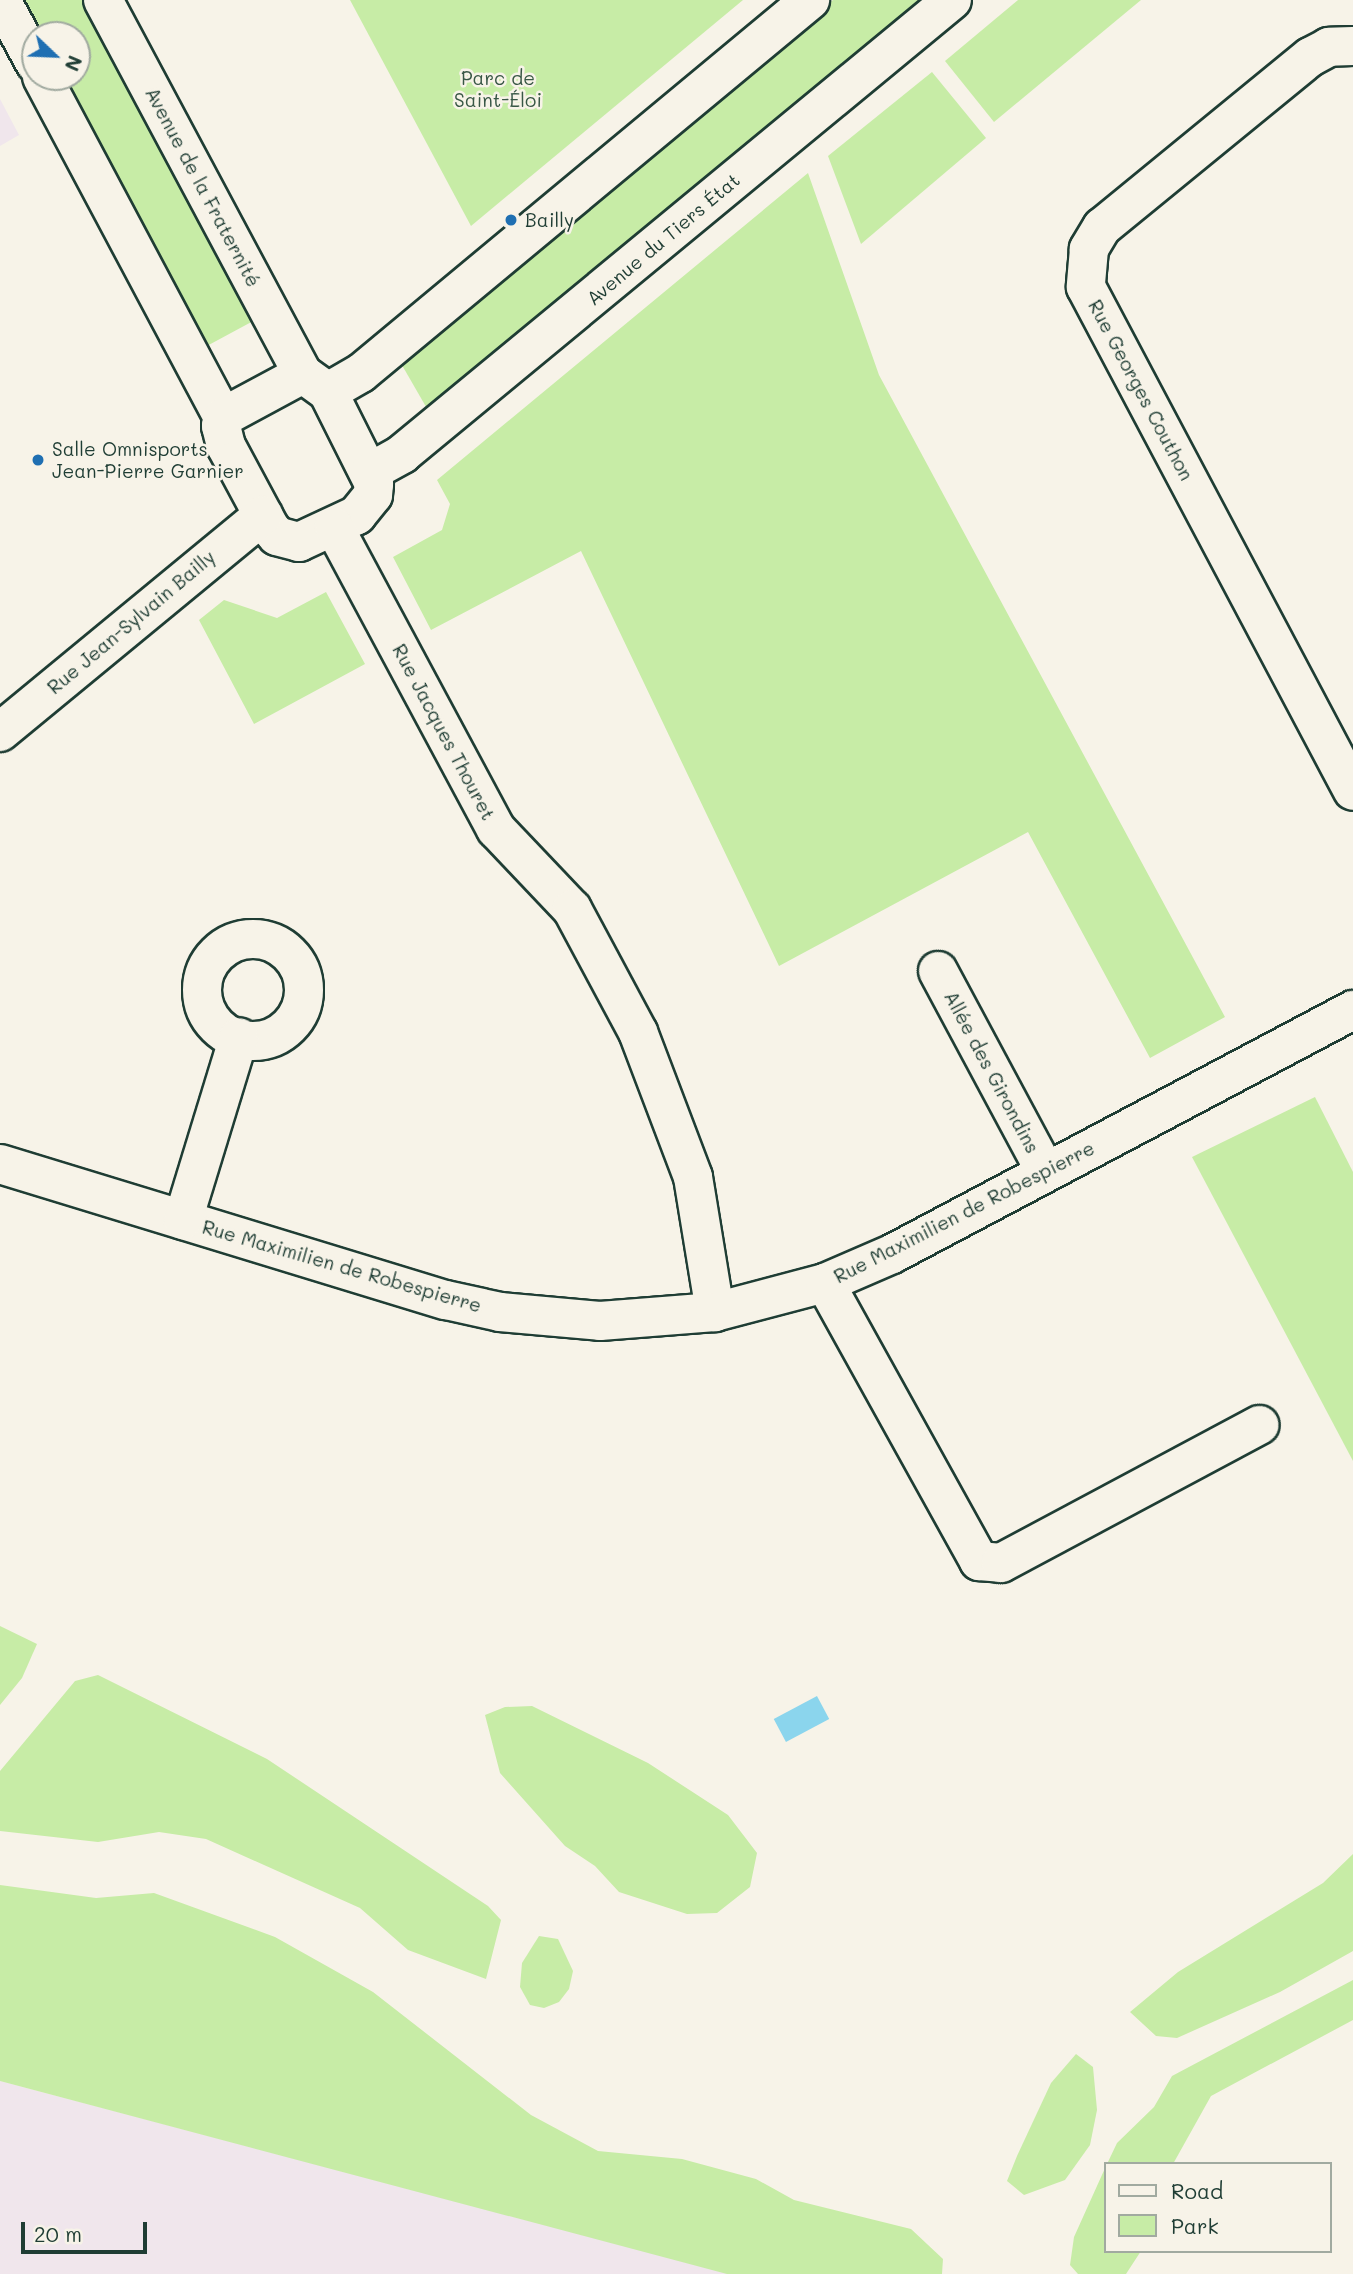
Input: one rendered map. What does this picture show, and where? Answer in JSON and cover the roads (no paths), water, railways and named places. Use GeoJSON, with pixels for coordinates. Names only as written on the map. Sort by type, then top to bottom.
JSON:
{"type":"FeatureCollection","features":[{"type":"Feature","properties":{"kind":"street"},"geometry":{"type":"LineString","coordinates":[[1,0],[21,37]]}},
{"type":"Feature","properties":{"kind":"street","name":"Avenue de la Fraternité"},"geometry":{"type":"LineString","coordinates":[[103,0],[316,383]]}},
{"type":"Feature","properties":{"kind":"street"},"geometry":{"type":"LineString","coordinates":[[223,417],[316,383],[361,373],[810,0]]}},
{"type":"Feature","properties":{"kind":"street","name":"Avenue du Tiers État"},"geometry":{"type":"LineString","coordinates":[[370,472],[402,454],[952,0]]}},
{"type":"Feature","properties":{"kind":"street","name":"Rue Georges Couthon"},"geometry":{"type":"LineString","coordinates":[[1353,46],[1329,47],[1310,57],[1102,228],[1089,249],[1086,287],[1353,791]]}},
{"type":"Feature","properties":{"kind":"street"},"geometry":{"type":"LineString","coordinates":[[49,91],[223,417],[226,446],[277,536],[287,540],[311,540],[366,507],[373,495],[370,472],[316,383]]}},
{"type":"Feature","properties":{"kind":"street","name":"Rue Jean-Sylvain Bailly"},"geometry":{"type":"LineString","coordinates":[[0,732],[263,514]]}},
{"type":"Feature","properties":{"kind":"street","name":"Rue Jacques Thouret"},"geometry":{"type":"LineString","coordinates":[[334,527],[496,829],[572,909],[638,1032],[693,1177],[715,1312]]}},
{"type":"Feature","properties":{"kind":"street","name":"Allée des Girondins"},"geometry":{"type":"LineString","coordinates":[[938,971],[1046,1172]]}},
{"type":"Feature","properties":{"kind":"street","name":"Rue Maximilien de Robespierre"},"geometry":{"type":"LineString","coordinates":[[0,1164],[446,1300],[500,1312],[600,1321],[715,1312],[825,1283],[891,1254],[1353,1010]]}},
{"type":"Feature","properties":{"kind":"street","name":"Rue Maximilien de Robespierre"},"geometry":{"type":"LineString","coordinates":[[183,1220],[239,1037]]}},
{"type":"Feature","properties":{"kind":"street"},"geometry":{"type":"LineString","coordinates":[[825,1283],[979,1562],[1001,1563],[1259,1425]]}},
{"type":"Feature","properties":{"kind":"water"},"geometry":{"type":"Polygon","coordinates":[[[817,1696],[829,1719],[786,1742],[774,1719],[817,1696]]]}},
{"type":"Feature","properties":{"kind":"place","name":"Bailly"},"geometry":{"type":"Point","coordinates":[511,220]}},
{"type":"Feature","properties":{"kind":"place","name":"Salle Omnisports Jean-Pierre Garnier"},"geometry":{"type":"Point","coordinates":[38,460]}},
{"type":"Feature","properties":{"kind":"park label","name":"Parc de Saint-Éloi"},"geometry":{"type":"Point","coordinates":[498,89]}}]}
